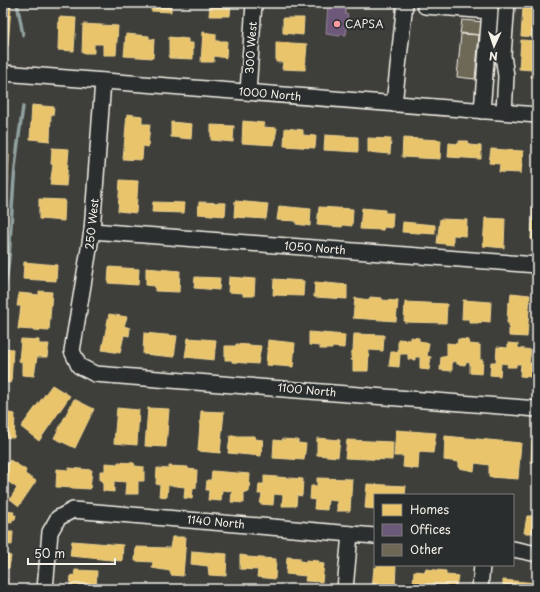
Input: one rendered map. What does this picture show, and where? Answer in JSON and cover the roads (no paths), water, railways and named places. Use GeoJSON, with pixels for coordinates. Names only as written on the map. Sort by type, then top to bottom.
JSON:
{"type":"FeatureCollection","features":[{"type":"Feature","properties":{"kind":"street","name":"300 West"},"geometry":{"type":"LineString","coordinates":[[248,92],[254,3]]}},
{"type":"Feature","properties":{"kind":"street"},"geometry":{"type":"LineString","coordinates":[[394,104],[405,3]]}},
{"type":"Feature","properties":{"kind":"street"},"geometry":{"type":"LineString","coordinates":[[504,112],[506,76],[503,55],[507,3]]}},
{"type":"Feature","properties":{"kind":"street"},"geometry":{"type":"LineString","coordinates":[[425,6],[490,11],[482,111]]}},
{"type":"Feature","properties":{"kind":"street","name":"1000 North"},"geometry":{"type":"LineString","coordinates":[[3,73],[537,115]]}},
{"type":"Feature","properties":{"kind":"street","name":"250 West"},"geometry":{"type":"LineString","coordinates":[[79,366],[72,351],[92,231],[103,81]]}},
{"type":"Feature","properties":{"kind":"street","name":"1050 North"},"geometry":{"type":"LineString","coordinates":[[92,231],[537,265]]}},
{"type":"Feature","properties":{"kind":"street","name":"1100 North"},"geometry":{"type":"LineString","coordinates":[[79,366],[95,374],[537,409]]}},
{"type":"Feature","properties":{"kind":"street","name":"1140 North"},"geometry":{"type":"LineString","coordinates":[[45,589],[50,532],[58,518],[73,510],[374,536]]}},
{"type":"Feature","properties":{"kind":"street"},"geometry":{"type":"LineString","coordinates":[[345,589],[350,534]]}},
{"type":"Feature","properties":{"kind":"street"},"geometry":{"type":"LineString","coordinates":[[514,549],[537,554]]}},
{"type":"Feature","properties":{"kind":"street"},"geometry":{"type":"LineString","coordinates":[[480,589],[482,566]]}},
{"type":"Feature","properties":{"kind":"waterway"},"geometry":{"type":"LineString","coordinates":[[17,3],[23,35]]}},
{"type":"Feature","properties":{"kind":"waterway"},"geometry":{"type":"LineString","coordinates":[[3,296],[9,259],[14,173],[23,107]]}},
{"type":"Feature","properties":{"kind":"place","name":"CAPSA"},"geometry":{"type":"Point","coordinates":[337,24]}}]}
